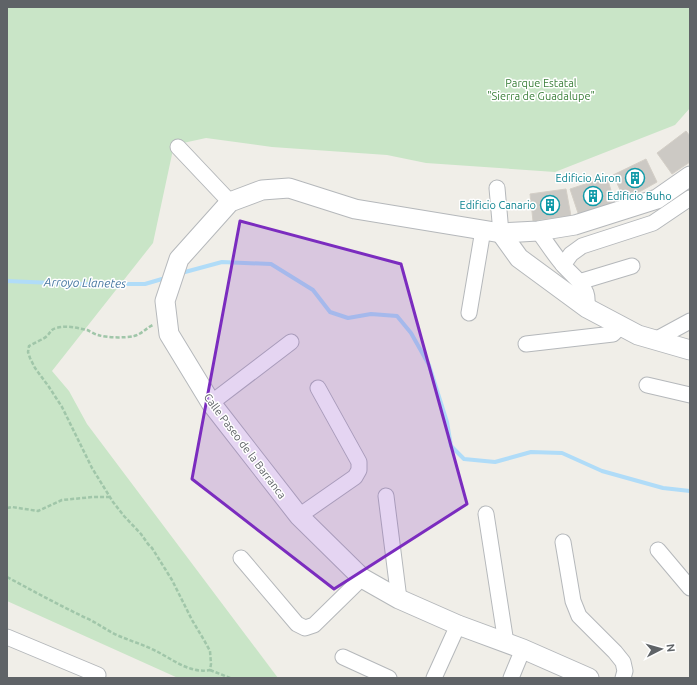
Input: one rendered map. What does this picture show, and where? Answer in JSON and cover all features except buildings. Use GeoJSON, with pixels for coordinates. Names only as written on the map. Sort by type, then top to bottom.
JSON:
{"type":"FeatureCollection","features":[{"type":"Feature","properties":{"kind":"street"},"geometry":{"type":"LineString","coordinates":[[178,147],[230,202]]}},
{"type":"Feature","properties":{"kind":"street","name":"Calle Paseo de la Barranca"},"geometry":{"type":"LineString","coordinates":[[589,678],[515,646],[458,625],[399,599],[362,578],[299,516],[211,403],[169,334],[165,301],[179,259],[230,202],[262,190],[289,188],[355,209],[501,233],[538,231],[574,225],[657,198],[690,176]]}},
{"type":"Feature","properties":{"kind":"street"},"geometry":{"type":"LineString","coordinates":[[497,188],[501,233],[519,258],[587,308],[638,335],[690,350]]}},
{"type":"Feature","properties":{"kind":"street"},"geometry":{"type":"LineString","coordinates":[[563,265],[571,254],[582,246],[653,223],[690,198]]}},
{"type":"Feature","properties":{"kind":"street"},"geometry":{"type":"LineString","coordinates":[[469,313],[483,230]]}},
{"type":"Feature","properties":{"kind":"street"},"geometry":{"type":"LineString","coordinates":[[538,231],[563,265],[579,282],[587,295],[587,308]]}},
{"type":"Feature","properties":{"kind":"street"},"geometry":{"type":"LineString","coordinates":[[579,282],[632,266]]}},
{"type":"Feature","properties":{"kind":"street"},"geometry":{"type":"LineString","coordinates":[[654,340],[690,320]]}},
{"type":"Feature","properties":{"kind":"street"},"geometry":{"type":"LineString","coordinates":[[526,344],[613,334],[621,326]]}},
{"type":"Feature","properties":{"kind":"street"},"geometry":{"type":"LineString","coordinates":[[211,403],[291,342]]}},
{"type":"Feature","properties":{"kind":"street"},"geometry":{"type":"LineString","coordinates":[[648,386],[690,395]]}},
{"type":"Feature","properties":{"kind":"street"},"geometry":{"type":"LineString","coordinates":[[299,516],[355,477],[359,470],[359,462],[318,388]]}},
{"type":"Feature","properties":{"kind":"street"},"geometry":{"type":"LineString","coordinates":[[386,496],[399,599]]}},
{"type":"Feature","properties":{"kind":"street"},"geometry":{"type":"LineString","coordinates":[[486,514],[515,646],[511,678]]}},
{"type":"Feature","properties":{"kind":"street"},"geometry":{"type":"LineString","coordinates":[[563,542],[573,601],[579,616],[623,662],[625,671],[623,678]]}},
{"type":"Feature","properties":{"kind":"street"},"geometry":{"type":"LineString","coordinates":[[658,550],[690,588]]}},
{"type":"Feature","properties":{"kind":"street"},"geometry":{"type":"LineString","coordinates":[[241,558],[297,624],[305,628],[314,624],[362,578]]}},
{"type":"Feature","properties":{"kind":"street"},"geometry":{"type":"LineString","coordinates":[[434,678],[458,625]]}},
{"type":"Feature","properties":{"kind":"street"},"geometry":{"type":"LineString","coordinates":[[7,637],[98,675]]}},
{"type":"Feature","properties":{"kind":"street"},"geometry":{"type":"LineString","coordinates":[[343,657],[389,678]]}},
{"type":"Feature","properties":{"kind":"path"},"geometry":{"type":"LineString","coordinates":[[167,322],[152,326],[137,335],[109,338],[98,336],[87,330],[72,326],[56,328],[50,330],[47,336],[29,346],[28,352],[35,368],[50,387],[62,407],[92,468],[110,497],[120,512],[152,548],[182,597],[192,620],[210,651],[210,670]]}},
{"type":"Feature","properties":{"kind":"path"},"geometry":{"type":"LineString","coordinates":[[7,508],[12,507],[38,511],[62,500],[110,497]]}},
{"type":"Feature","properties":{"kind":"path"},"geometry":{"type":"LineString","coordinates":[[7,577],[113,633],[156,651],[176,663],[192,669],[204,671],[210,670],[230,678]]}},
{"type":"Feature","properties":{"kind":"highlighted area"},"geometry":{"type":"Polygon","coordinates":[[[240,221],[401,264],[467,504],[334,589],[192,479],[240,221]]]}},
{"type":"Feature","properties":{"kind":"green space","name":"Parque Estatal \"Sierra de Guadalupe\""},"geometry":{"type":"Polygon","coordinates":[[[7,7],[690,7],[690,108],[675,125],[555,172],[426,163],[387,155],[272,147],[206,138],[174,145],[153,243],[52,371],[69,391],[87,424],[278,678],[178,678],[7,601],[7,7]]]}},
{"type":"Feature","properties":{"kind":"waterway","name":"Arroyo Llanetes"},"geometry":{"type":"LineString","coordinates":[[185,272],[222,262],[271,264],[313,290],[330,312],[348,318],[371,314],[397,316],[411,333],[429,365],[447,422],[451,446],[464,459],[495,462],[531,452],[562,453],[602,471],[663,488],[690,491]]}},
{"type":"Feature","properties":{"kind":"waterway","name":"Arroyo Llanetes"},"geometry":{"type":"LineString","coordinates":[[7,281],[75,284],[145,284],[162,279]]}},
{"type":"Feature","properties":{"kind":"place","name":"Edificio Airon"},"geometry":{"type":"Point","coordinates":[635,178]}},
{"type":"Feature","properties":{"kind":"place","name":"Edificio Buho"},"geometry":{"type":"Point","coordinates":[593,196]}},
{"type":"Feature","properties":{"kind":"place","name":"Edificio Canario"},"geometry":{"type":"Point","coordinates":[550,205]}}]}
